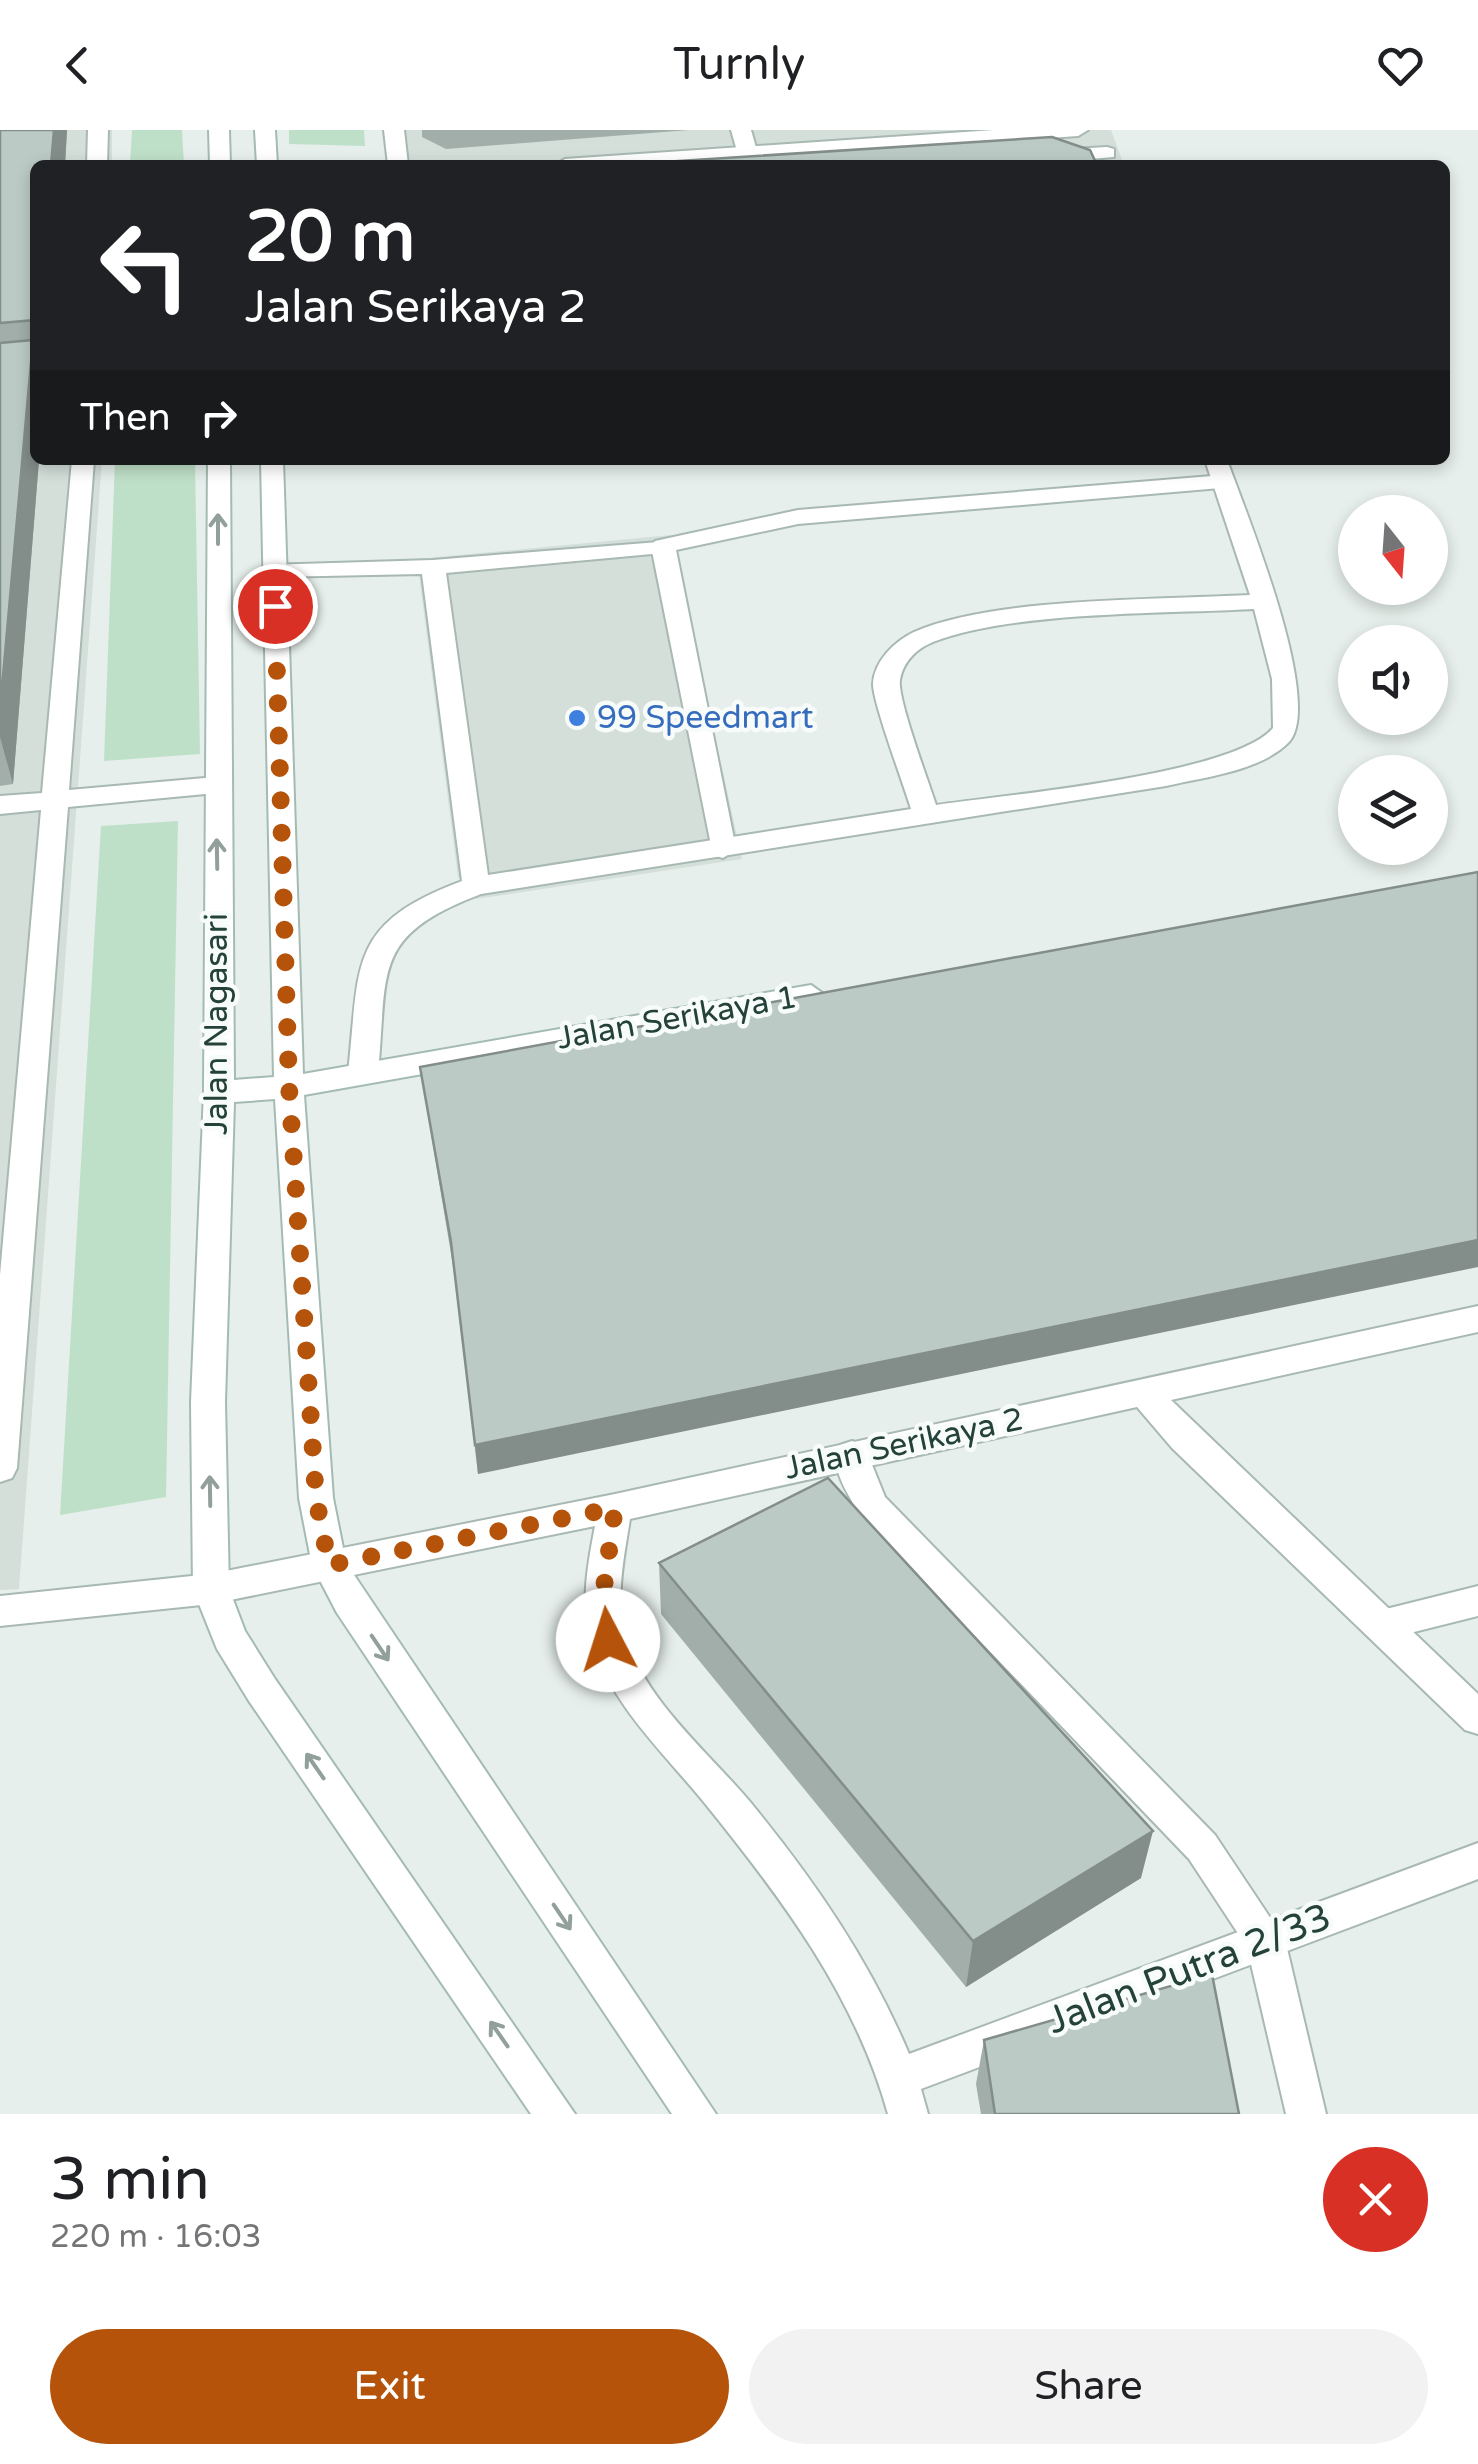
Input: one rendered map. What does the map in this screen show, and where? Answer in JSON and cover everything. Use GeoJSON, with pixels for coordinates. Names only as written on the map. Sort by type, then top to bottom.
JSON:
{"type":"FeatureCollection","features":[{"type":"Feature","properties":{"kind":"street"},"geometry":{"type":"LineString","coordinates":[[97,160],[98,130]]}},
{"type":"Feature","properties":{"kind":"street"},"geometry":{"type":"LineString","coordinates":[[219,130],[220,160]]}},
{"type":"Feature","properties":{"kind":"street"},"geometry":{"type":"LineString","coordinates":[[265,130],[267,160]]}},
{"type":"Feature","properties":{"kind":"street"},"geometry":{"type":"LineString","coordinates":[[394,130],[397,160]]}},
{"type":"Feature","properties":{"kind":"street"},"geometry":{"type":"LineString","coordinates":[[741,130],[749,158]]}},
{"type":"Feature","properties":{"kind":"street"},"geometry":{"type":"LineString","coordinates":[[696,160],[1078,130]]}},
{"type":"Feature","properties":{"kind":"street"},"geometry":{"type":"LineString","coordinates":[[1033,158],[1109,159],[1098,130]]}},
{"type":"Feature","properties":{"kind":"street"},"geometry":{"type":"LineString","coordinates":[[0,1468],[83,465]]}},
{"type":"Feature","properties":{"kind":"street","name":"Jalan Nagasari"},"geometry":{"type":"LineString","coordinates":[[211,1589],[208,1402],[220,1092],[216,785],[219,465]]}},
{"type":"Feature","properties":{"kind":"street","name":"Jalan Nagasari"},"geometry":{"type":"LineString","coordinates":[[272,465],[289,1086],[316,1498],[329,1565]]}},
{"type":"Feature","properties":{"kind":"street"},"geometry":{"type":"LineString","coordinates":[[274,570],[433,567],[664,546],[798,517],[1220,471],[1264,601],[1290,709],[1286,729],[1264,748],[1166,778],[476,886],[422,908],[398,924],[376,961],[364,1073]]}},
{"type":"Feature","properties":{"kind":"street"},"geometry":{"type":"LineString","coordinates":[[664,546],[722,848]]}},
{"type":"Feature","properties":{"kind":"street"},"geometry":{"type":"LineString","coordinates":[[433,567],[476,886]]}},
{"type":"Feature","properties":{"kind":"street"},"geometry":{"type":"LineString","coordinates":[[926,815],[886,684],[896,656],[921,638],[963,625],[1036,615],[1264,601]]}},
{"type":"Feature","properties":{"kind":"street"},"geometry":{"type":"LineString","coordinates":[[0,805],[216,785]]}},
{"type":"Feature","properties":{"kind":"street","name":"Jalan Serikaya 1"},"geometry":{"type":"LineString","coordinates":[[220,1092],[289,1086],[833,991]]}},
{"type":"Feature","properties":{"kind":"street","name":"Jalan Serikaya 2"},"geometry":{"type":"LineString","coordinates":[[0,1611],[211,1589],[615,1508],[1478,1319]]}},
{"type":"Feature","properties":{"kind":"street"},"geometry":{"type":"LineString","coordinates":[[1144,1392],[1184,1438],[1478,1718]]}},
{"type":"Feature","properties":{"kind":"street"},"geometry":{"type":"LineString","coordinates":[[852,1455],[856,1476],[873,1507],[1202,1847],[1265,1940],[1306,2114]]}},
{"type":"Feature","properties":{"kind":"street"},"geometry":{"type":"LineString","coordinates":[[615,1508],[604,1587],[608,1640],[630,1686],[784,1869],[879,2030],[904,2096]]}},
{"type":"Feature","properties":{"kind":"street"},"geometry":{"type":"LineString","coordinates":[[329,1565],[389,1662],[696,2114]]}},
{"type":"Feature","properties":{"kind":"street"},"geometry":{"type":"LineString","coordinates":[[211,1589],[230,1638],[262,1690],[554,2114]]}},
{"type":"Feature","properties":{"kind":"street"},"geometry":{"type":"LineString","coordinates":[[1382,1624],[1478,1601]]}},
{"type":"Feature","properties":{"kind":"street","name":"Jalan Putra 2/33"},"geometry":{"type":"LineString","coordinates":[[904,2096],[1265,1940],[1478,1860]]}},
{"type":"Feature","properties":{"kind":"shaded area"},"geometry":{"type":"Polygon","coordinates":[[[0,130],[112,130],[112,160],[30,160],[30,465],[102,465],[19,1589],[0,1590],[0,130]]]}},
{"type":"Feature","properties":{"kind":"shaded area"},"geometry":{"type":"Polygon","coordinates":[[[386,130],[1111,130],[1122,160],[389,160],[386,130]]]}},
{"type":"Feature","properties":{"kind":"shaded area"},"geometry":{"type":"Polygon","coordinates":[[[671,535],[742,859],[476,899],[458,877],[417,559],[671,535]]]}},
{"type":"Feature","properties":{"kind":"green space"},"geometry":{"type":"Polygon","coordinates":[[[132,130],[182,130],[184,160],[130,160],[132,130]]]}},
{"type":"Feature","properties":{"kind":"green space"},"geometry":{"type":"Polygon","coordinates":[[[289,130],[364,130],[365,146],[289,144],[289,130]]]}},
{"type":"Feature","properties":{"kind":"green space"},"geometry":{"type":"Polygon","coordinates":[[[115,465],[195,465],[200,754],[104,761],[115,465]]]}},
{"type":"Feature","properties":{"kind":"green space"},"geometry":{"type":"Polygon","coordinates":[[[178,821],[166,1497],[60,1515],[101,826],[178,821]]]}},
{"type":"Feature","properties":{"kind":"building"},"geometry":{"type":"Polygon","coordinates":[[[0,130],[54,130],[51,160],[30,160],[30,320],[0,323],[0,130]]]}},
{"type":"Feature","properties":{"kind":"building"},"geometry":{"type":"Polygon","coordinates":[[[1052,137],[1090,150],[1095,160],[694,160],[1052,137]]]}},
{"type":"Feature","properties":{"kind":"building"},"geometry":{"type":"Polygon","coordinates":[[[30,340],[0,710],[0,343],[30,340]]]}},
{"type":"Feature","properties":{"kind":"building"},"geometry":{"type":"Polygon","coordinates":[[[1478,872],[1478,1240],[475,1445],[451,1242],[420,1067],[1478,872]]]}},
{"type":"Feature","properties":{"kind":"building"},"geometry":{"type":"Polygon","coordinates":[[[828,1478],[1153,1831],[973,1941],[659,1563],[828,1478]]]}},
{"type":"Feature","properties":{"kind":"building"},"geometry":{"type":"Polygon","coordinates":[[[1212,1974],[1239,2114],[995,2114],[984,2040],[1212,1974]]]}},
{"type":"Feature","properties":{"kind":"place","name":"99 Speedmart"},"geometry":{"type":"Point","coordinates":[577,718]}},
{"type":"Feature","properties":{"kind":"route"},"geometry":{"type":"LineString","coordinates":[[275,606],[289,1086],[316,1498],[329,1565],[615,1508],[604,1587],[608,1640]]}}]}
